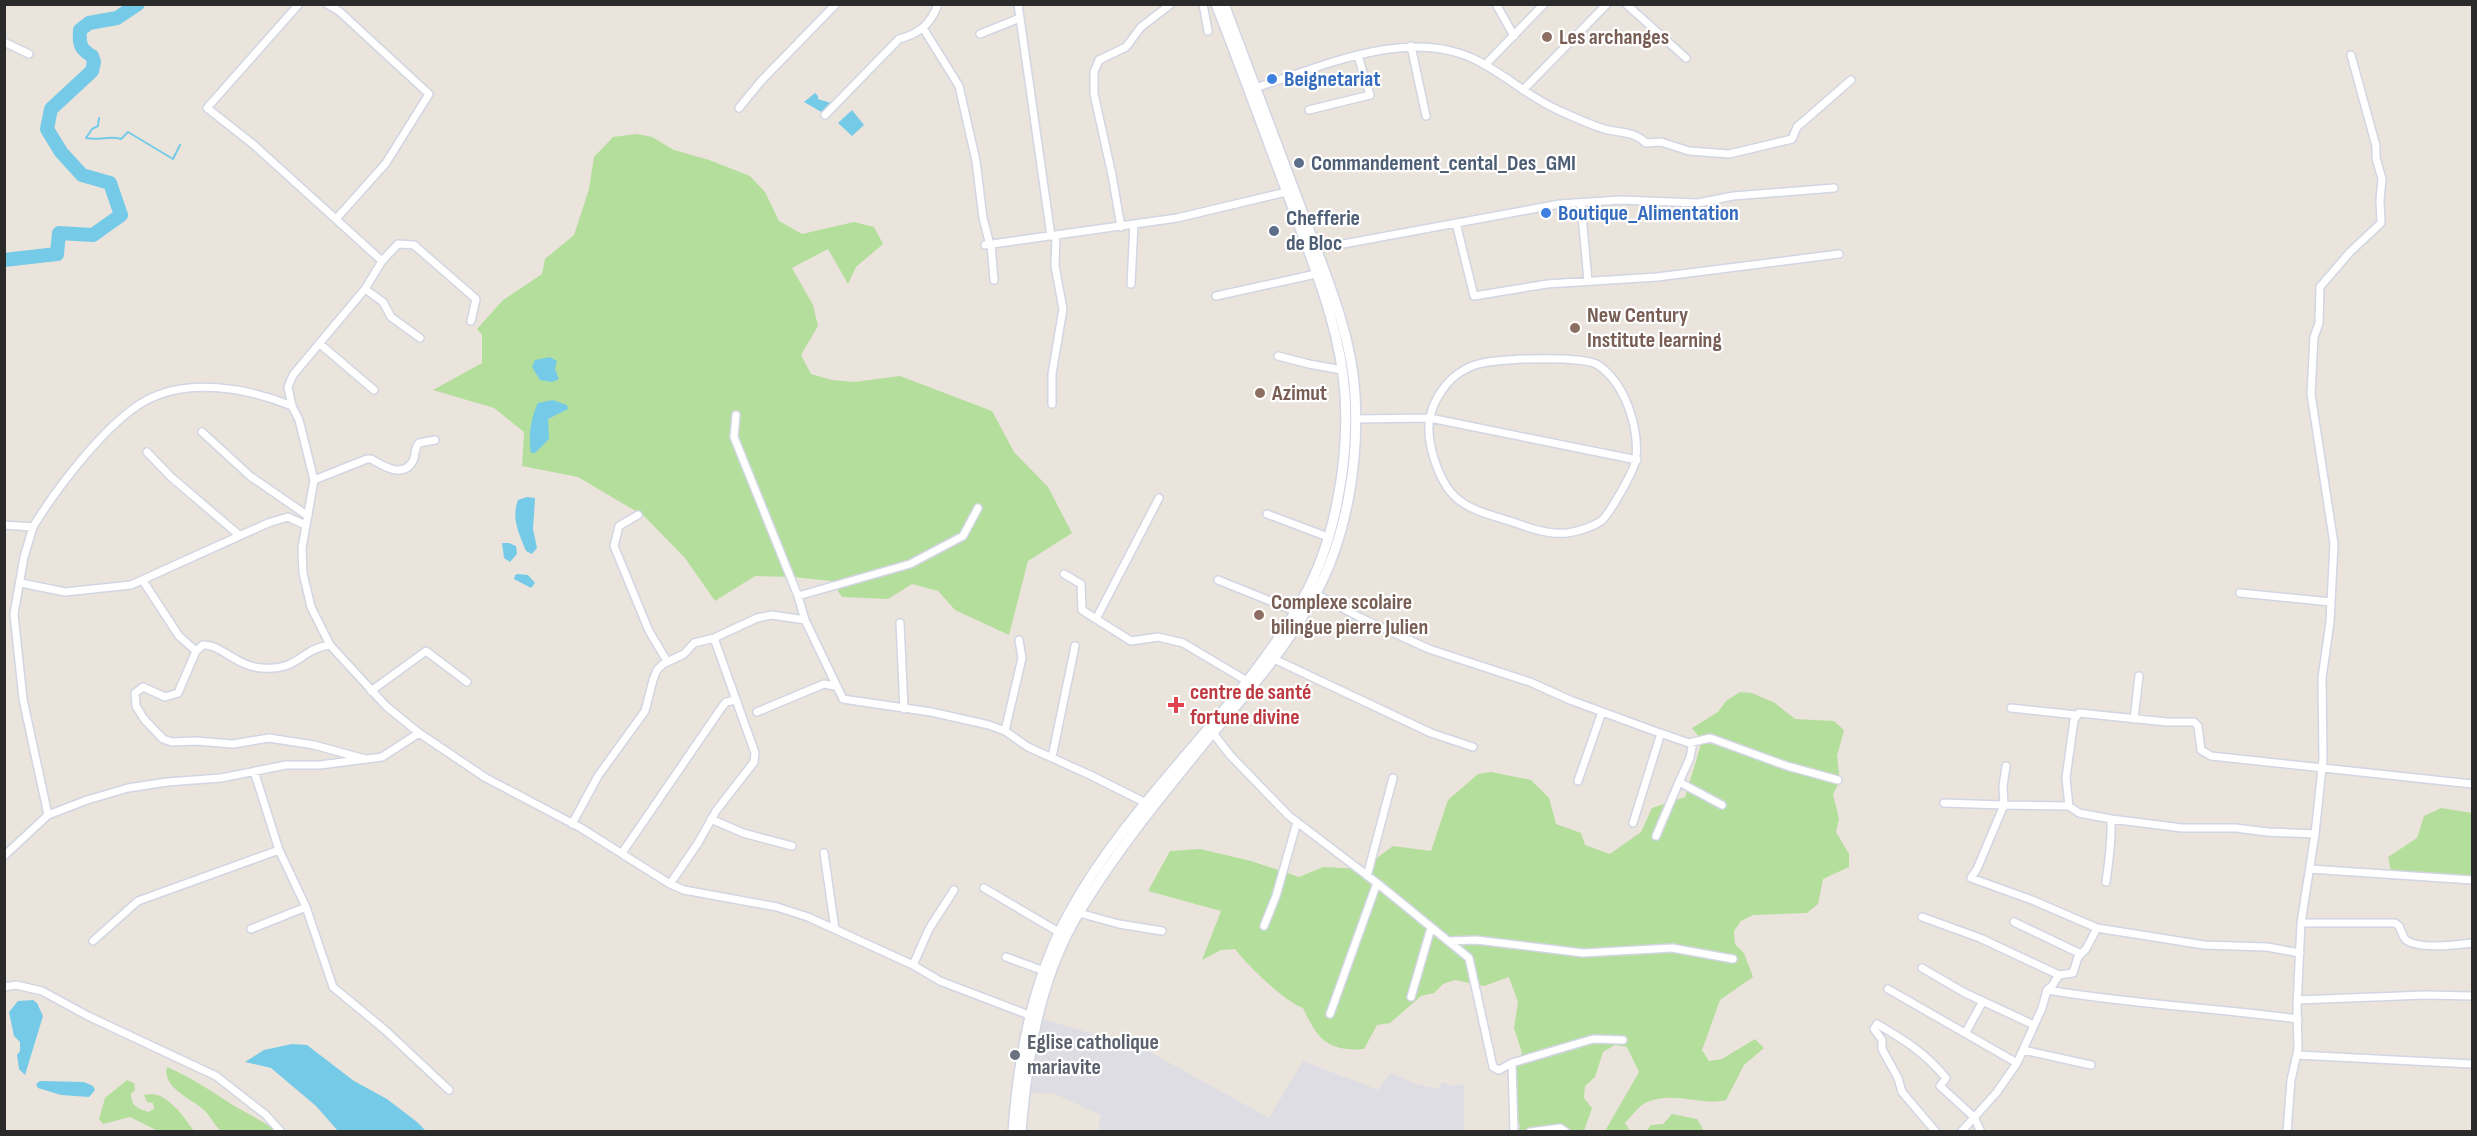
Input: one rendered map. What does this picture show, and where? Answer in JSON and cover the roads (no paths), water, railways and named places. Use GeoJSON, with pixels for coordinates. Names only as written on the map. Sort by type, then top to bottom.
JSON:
{"type":"FeatureCollection","features":[{"type":"Feature","properties":{"kind":"main road"},"geometry":{"type":"LineString","coordinates":[[1013,1131],[1018,1071],[1029,1015],[1044,971],[1102,859],[1144,802],[1267,656],[1306,593],[1328,537],[1344,468],[1346,420],[1341,358],[1316,274],[1216,4]]}},
{"type":"Feature","properties":{"kind":"main road"},"geometry":{"type":"LineString","coordinates":[[1021,1131],[1026,1073],[1037,1017],[1063,935],[1109,864],[1150,810],[1274,659],[1316,594],[1338,539],[1348,500],[1353,471],[1355,419],[1355,393],[1350,352],[1316,249],[1224,4]]}},
{"type":"Feature","properties":{"kind":"street"},"geometry":{"type":"LineString","coordinates":[[299,4],[207,108],[254,145],[382,261]]}},
{"type":"Feature","properties":{"kind":"street"},"geometry":{"type":"LineString","coordinates":[[327,4],[339,11],[429,94],[386,163],[336,219]]}},
{"type":"Feature","properties":{"kind":"street"},"geometry":{"type":"LineString","coordinates":[[739,108],[761,81],[836,4]]}},
{"type":"Feature","properties":{"kind":"street"},"geometry":{"type":"LineString","coordinates":[[825,115],[899,39],[923,28],[933,17],[938,4]]}},
{"type":"Feature","properties":{"kind":"street"},"geometry":{"type":"LineString","coordinates":[[1018,4],[1063,309],[1052,374],[1052,404]]}},
{"type":"Feature","properties":{"kind":"street"},"geometry":{"type":"LineString","coordinates":[[1120,226],[1112,174],[1094,94],[1094,72],[1099,60],[1126,47],[1142,27],[1171,4]]}},
{"type":"Feature","properties":{"kind":"street"},"geometry":{"type":"LineString","coordinates":[[1203,4],[1208,31]]}},
{"type":"Feature","properties":{"kind":"street"},"geometry":{"type":"LineString","coordinates":[[1496,4],[1514,36]]}},
{"type":"Feature","properties":{"kind":"street"},"geometry":{"type":"LineString","coordinates":[[1485,65],[1544,4]]}},
{"type":"Feature","properties":{"kind":"street"},"geometry":{"type":"LineString","coordinates":[[1523,90],[1607,4]]}},
{"type":"Feature","properties":{"kind":"street"},"geometry":{"type":"LineString","coordinates":[[1626,4],[1686,58]]}},
{"type":"Feature","properties":{"kind":"street"},"geometry":{"type":"LineString","coordinates":[[980,34],[1020,18]]}},
{"type":"Feature","properties":{"kind":"street"},"geometry":{"type":"LineString","coordinates":[[923,28],[959,86],[975,161],[994,280]]}},
{"type":"Feature","properties":{"kind":"street"},"geometry":{"type":"LineString","coordinates":[[4,42],[29,54]]}},
{"type":"Feature","properties":{"kind":"street"},"geometry":{"type":"LineString","coordinates":[[1256,88],[1306,70],[1411,45],[1461,53],[1485,65],[1556,109],[1603,128],[1638,135],[1646,143],[1661,142],[1689,151],[1729,154],[1791,139],[1797,127],[1851,80]]}},
{"type":"Feature","properties":{"kind":"street"},"geometry":{"type":"LineString","coordinates":[[1411,45],[1426,116]]}},
{"type":"Feature","properties":{"kind":"street"},"geometry":{"type":"LineString","coordinates":[[2287,1131],[2291,1080],[2297,1054],[2301,923],[2315,834],[2322,769],[2322,678],[2331,602],[2334,544],[2311,394],[2314,337],[2319,323],[2320,288],[2350,252],[2381,223],[2382,179],[2376,158],[2376,146],[2351,55]]}},
{"type":"Feature","properties":{"kind":"street"},"geometry":{"type":"LineString","coordinates":[[1309,110],[1370,95],[1358,56]]}},
{"type":"Feature","properties":{"kind":"street"},"geometry":{"type":"LineString","coordinates":[[1316,249],[1536,207],[1620,200],[1698,202],[1733,196],[1834,188]]}},
{"type":"Feature","properties":{"kind":"street"},"geometry":{"type":"LineString","coordinates":[[988,243],[1134,224],[1216,210],[1287,192]]}},
{"type":"Feature","properties":{"kind":"street"},"geometry":{"type":"LineString","coordinates":[[1581,204],[1588,281]]}},
{"type":"Feature","properties":{"kind":"street"},"geometry":{"type":"LineString","coordinates":[[1456,223],[1474,296],[1588,281],[1657,277],[1839,254]]}},
{"type":"Feature","properties":{"kind":"street"},"geometry":{"type":"LineString","coordinates":[[1131,284],[1134,224]]}},
{"type":"Feature","properties":{"kind":"street"},"geometry":{"type":"LineString","coordinates":[[471,321],[476,299],[414,245],[398,244],[382,261],[365,290],[290,381],[292,406],[299,420],[314,480],[302,548],[305,587],[311,607],[330,645],[371,691],[419,733],[486,777],[622,853],[670,884],[684,890],[777,906],[808,917],[914,964],[940,981],[1029,1015]]}},
{"type":"Feature","properties":{"kind":"street"},"geometry":{"type":"LineString","coordinates":[[1216,296],[1316,274]]}},
{"type":"Feature","properties":{"kind":"street"},"geometry":{"type":"LineString","coordinates":[[365,290],[383,302],[391,317],[420,338]]}},
{"type":"Feature","properties":{"kind":"street"},"geometry":{"type":"LineString","coordinates":[[320,344],[374,390]]}},
{"type":"Feature","properties":{"kind":"street"},"geometry":{"type":"LineString","coordinates":[[1278,356],[1342,370]]}},
{"type":"Feature","properties":{"kind":"street"},"geometry":{"type":"LineString","coordinates":[[1521,359],[1559,359],[1597,364],[1618,386],[1629,404],[1637,460],[1608,513],[1601,520],[1578,531],[1564,534],[1535,529],[1473,509],[1458,500],[1447,487],[1432,450],[1430,418],[1439,395],[1450,380],[1465,369],[1483,363],[1521,359]]}},
{"type":"Feature","properties":{"kind":"street"},"geometry":{"type":"LineString","coordinates":[[48,815],[23,699],[14,614],[24,557],[33,527],[73,470],[121,419],[144,402],[172,391],[204,388],[245,390],[292,406]]}},
{"type":"Feature","properties":{"kind":"street"},"geometry":{"type":"LineString","coordinates":[[736,415],[734,437],[798,596],[805,620],[843,699],[972,720],[1005,731],[1028,747],[1144,802]]}},
{"type":"Feature","properties":{"kind":"street"},"geometry":{"type":"LineString","coordinates":[[1355,419],[1430,418],[1637,460]]}},
{"type":"Feature","properties":{"kind":"street"},"geometry":{"type":"LineString","coordinates":[[202,432],[250,476],[308,516]]}},
{"type":"Feature","properties":{"kind":"street"},"geometry":{"type":"LineString","coordinates":[[314,480],[367,459],[394,471],[400,470],[413,461],[418,442],[435,440]]}},
{"type":"Feature","properties":{"kind":"street"},"geometry":{"type":"LineString","coordinates":[[147,452],[171,477],[239,535]]}},
{"type":"Feature","properties":{"kind":"street"},"geometry":{"type":"LineString","coordinates":[[1096,619],[1159,498]]}},
{"type":"Feature","properties":{"kind":"street"},"geometry":{"type":"LineString","coordinates":[[798,596],[910,564],[963,536],[978,508]]}},
{"type":"Feature","properties":{"kind":"street"},"geometry":{"type":"LineString","coordinates":[[1267,514],[1328,537]]}},
{"type":"Feature","properties":{"kind":"street"},"geometry":{"type":"LineString","coordinates":[[638,515],[619,526],[614,546],[649,631],[667,661]]}},
{"type":"Feature","properties":{"kind":"street"},"geometry":{"type":"LineString","coordinates":[[21,583],[65,591],[111,589],[144,581],[239,535],[288,517],[306,525]]}},
{"type":"Feature","properties":{"kind":"street"},"geometry":{"type":"LineString","coordinates":[[4,525],[33,527]]}},
{"type":"Feature","properties":{"kind":"street"},"geometry":{"type":"LineString","coordinates":[[1064,574],[1081,584],[1082,610],[1131,641],[1158,637],[1183,643],[1247,681]]}},
{"type":"Feature","properties":{"kind":"street"},"geometry":{"type":"LineString","coordinates":[[1218,580],[1295,611]]}},
{"type":"Feature","properties":{"kind":"street"},"geometry":{"type":"LineString","coordinates":[[144,581],[179,636],[196,651]]}},
{"type":"Feature","properties":{"kind":"street"},"geometry":{"type":"LineString","coordinates":[[2240,593],[2331,602]]}},
{"type":"Feature","properties":{"kind":"street"},"geometry":{"type":"LineString","coordinates":[[1316,594],[1361,618],[1429,649],[1530,682],[1602,712],[1693,742],[1710,738],[1787,766],[1838,780]]}},
{"type":"Feature","properties":{"kind":"street"},"geometry":{"type":"LineString","coordinates":[[572,824],[598,776],[645,711],[657,670],[667,661],[684,654],[694,643],[714,638],[757,618],[771,615],[805,620]]}},
{"type":"Feature","properties":{"kind":"street"},"geometry":{"type":"LineString","coordinates":[[900,624],[904,709]]}},
{"type":"Feature","properties":{"kind":"street"},"geometry":{"type":"LineString","coordinates":[[670,884],[727,795],[754,762],[754,753],[714,638]]}},
{"type":"Feature","properties":{"kind":"street"},"geometry":{"type":"LineString","coordinates":[[1005,731],[1022,658],[1019,640]]}},
{"type":"Feature","properties":{"kind":"street"},"geometry":{"type":"LineString","coordinates":[[330,645],[314,649],[292,665],[273,669],[246,666],[208,644],[199,647],[196,651],[178,693],[165,697],[143,687],[135,693],[136,706],[144,719],[163,740],[221,744],[269,738],[341,751],[365,759]]}},
{"type":"Feature","properties":{"kind":"street"},"geometry":{"type":"LineString","coordinates":[[1052,757],[1075,646]]}},
{"type":"Feature","properties":{"kind":"street"},"geometry":{"type":"LineString","coordinates":[[371,691],[426,651],[467,682]]}},
{"type":"Feature","properties":{"kind":"street"},"geometry":{"type":"LineString","coordinates":[[1274,659],[1431,733],[1473,747]]}},
{"type":"Feature","properties":{"kind":"street"},"geometry":{"type":"LineString","coordinates":[[2134,720],[2139,676]]}},
{"type":"Feature","properties":{"kind":"street"},"geometry":{"type":"LineString","coordinates":[[757,712],[824,684],[836,686]]}},
{"type":"Feature","properties":{"kind":"street"},"geometry":{"type":"LineString","coordinates":[[622,853],[722,707],[726,702],[736,700]]}},
{"type":"Feature","properties":{"kind":"street"},"geometry":{"type":"LineString","coordinates":[[2011,708],[2134,720],[2194,722],[2198,726],[2201,750],[2211,756],[2472,784]]}},
{"type":"Feature","properties":{"kind":"street"},"geometry":{"type":"LineString","coordinates":[[1578,781],[1602,712]]}},
{"type":"Feature","properties":{"kind":"street"},"geometry":{"type":"LineString","coordinates":[[2069,806],[2066,778],[2076,715]]}},
{"type":"Feature","properties":{"kind":"street"},"geometry":{"type":"LineString","coordinates":[[4,856],[48,815],[87,800],[128,788],[167,782],[221,778],[285,765],[320,765],[382,757],[419,733]]}},
{"type":"Feature","properties":{"kind":"street"},"geometry":{"type":"LineString","coordinates":[[1213,733],[1230,755],[1297,822],[1464,952],[1472,963],[1493,1067],[1499,1070],[1512,1063],[1593,1039],[1623,1040]]}},
{"type":"Feature","properties":{"kind":"street"},"geometry":{"type":"LineString","coordinates":[[1633,823],[1661,733]]}},
{"type":"Feature","properties":{"kind":"street"},"geometry":{"type":"LineString","coordinates":[[1656,837],[1690,758],[1693,742]]}},
{"type":"Feature","properties":{"kind":"street"},"geometry":{"type":"LineString","coordinates":[[2006,766],[2003,786],[2004,805],[1971,878],[2032,900],[2097,928],[2204,945],[2267,947],[2300,953]]}},
{"type":"Feature","properties":{"kind":"street"},"geometry":{"type":"LineString","coordinates":[[254,771],[279,850],[306,907],[333,987],[386,1030],[449,1090]]}},
{"type":"Feature","properties":{"kind":"street"},"geometry":{"type":"LineString","coordinates":[[1367,876],[1393,778]]}},
{"type":"Feature","properties":{"kind":"street"},"geometry":{"type":"LineString","coordinates":[[1679,782],[1722,805]]}},
{"type":"Feature","properties":{"kind":"street"},"geometry":{"type":"LineString","coordinates":[[1944,802],[2069,806],[2079,813],[2182,828],[2235,828],[2315,834]]}},
{"type":"Feature","properties":{"kind":"street"},"geometry":{"type":"LineString","coordinates":[[711,819],[743,833],[792,846]]}},
{"type":"Feature","properties":{"kind":"street"},"geometry":{"type":"LineString","coordinates":[[2106,882],[2109,854],[2113,847],[2111,819]]}},
{"type":"Feature","properties":{"kind":"street"},"geometry":{"type":"LineString","coordinates":[[1264,926],[1276,896],[1297,822]]}},
{"type":"Feature","properties":{"kind":"street"},"geometry":{"type":"LineString","coordinates":[[93,941],[138,901],[279,850]]}},
{"type":"Feature","properties":{"kind":"street"},"geometry":{"type":"LineString","coordinates":[[824,854],[835,929]]}},
{"type":"Feature","properties":{"kind":"street"},"geometry":{"type":"LineString","coordinates":[[2310,868],[2472,880]]}},
{"type":"Feature","properties":{"kind":"street"},"geometry":{"type":"LineString","coordinates":[[1330,1014],[1377,883]]}},
{"type":"Feature","properties":{"kind":"street"},"geometry":{"type":"LineString","coordinates":[[984,888],[1063,935]]}},
{"type":"Feature","properties":{"kind":"street"},"geometry":{"type":"LineString","coordinates":[[914,964],[929,928],[954,890]]}},
{"type":"Feature","properties":{"kind":"street"},"geometry":{"type":"LineString","coordinates":[[251,929],[306,907]]}},
{"type":"Feature","properties":{"kind":"street"},"geometry":{"type":"LineString","coordinates":[[1079,913],[1119,924],[1162,931]]}},
{"type":"Feature","properties":{"kind":"street"},"geometry":{"type":"LineString","coordinates":[[1922,917],[1980,938],[2059,975],[2073,973],[2081,954],[2097,928]]}},
{"type":"Feature","properties":{"kind":"street"},"geometry":{"type":"LineString","coordinates":[[2014,922],[2081,954]]}},
{"type":"Feature","properties":{"kind":"street"},"geometry":{"type":"LineString","coordinates":[[2301,923],[2398,923],[2403,936],[2408,941],[2427,945],[2472,943]]}},
{"type":"Feature","properties":{"kind":"street"},"geometry":{"type":"LineString","coordinates":[[1411,997],[1431,928]]}},
{"type":"Feature","properties":{"kind":"street"},"geometry":{"type":"LineString","coordinates":[[1450,941],[1476,940],[1583,953],[1672,948],[1733,959]]}},
{"type":"Feature","properties":{"kind":"street"},"geometry":{"type":"LineString","coordinates":[[1006,957],[1044,971]]}},
{"type":"Feature","properties":{"kind":"street"},"geometry":{"type":"LineString","coordinates":[[1922,968],[1965,993],[2034,1025]]}},
{"type":"Feature","properties":{"kind":"street"},"geometry":{"type":"LineString","coordinates":[[1961,1131],[1997,1092],[2017,1063],[2047,990],[2059,975]]}},
{"type":"Feature","properties":{"kind":"street"},"geometry":{"type":"LineString","coordinates":[[4,987],[15,985],[42,991],[88,1016],[216,1076],[266,1115],[281,1131]]}},
{"type":"Feature","properties":{"kind":"street"},"geometry":{"type":"LineString","coordinates":[[1888,989],[2017,1063]]}},
{"type":"Feature","properties":{"kind":"street"},"geometry":{"type":"LineString","coordinates":[[2047,990],[2105,1000],[2185,1006],[2298,1019]]}},
{"type":"Feature","properties":{"kind":"street"},"geometry":{"type":"LineString","coordinates":[[2297,1000],[2425,995],[2472,996]]}},
{"type":"Feature","properties":{"kind":"street"},"geometry":{"type":"LineString","coordinates":[[1966,1032],[1983,1001]]}},
{"type":"Feature","properties":{"kind":"street"},"geometry":{"type":"LineString","coordinates":[[1936,1131],[1902,1092],[1898,1078],[1882,1049],[1882,1040],[1874,1029],[1877,1024],[1923,1052],[1946,1078],[1940,1086],[1974,1117],[1981,1131]]}},
{"type":"Feature","properties":{"kind":"street"},"geometry":{"type":"LineString","coordinates":[[2023,1050],[2091,1065]]}},
{"type":"Feature","properties":{"kind":"street"},"geometry":{"type":"LineString","coordinates":[[2297,1054],[2472,1064]]}},
{"type":"Feature","properties":{"kind":"street"},"geometry":{"type":"LineString","coordinates":[[1512,1063],[1514,1131]]}},
{"type":"Feature","properties":{"kind":"street"},"geometry":{"type":"LineString","coordinates":[[1530,1131],[1560,1128],[1566,1131]]}},
{"type":"Feature","properties":{"kind":"water"},"geometry":{"type":"Polygon","coordinates":[[[815,93],[818,99],[834,104],[825,114],[804,102],[815,93]]]}},
{"type":"Feature","properties":{"kind":"water"},"geometry":{"type":"Polygon","coordinates":[[[852,110],[864,125],[852,136],[838,123],[852,110]]]}},
{"type":"Feature","properties":{"kind":"water"},"geometry":{"type":"Polygon","coordinates":[[[550,357],[557,361],[555,369],[559,379],[552,382],[540,380],[532,367],[535,360],[550,357]]]}},
{"type":"Feature","properties":{"kind":"water"},"geometry":{"type":"Polygon","coordinates":[[[553,400],[567,405],[568,409],[548,419],[549,439],[535,453],[531,453],[530,434],[538,403],[553,400]]]}},
{"type":"Feature","properties":{"kind":"water"},"geometry":{"type":"Polygon","coordinates":[[[527,497],[535,498],[533,529],[537,548],[532,554],[526,551],[515,513],[518,500],[527,497]]]}},
{"type":"Feature","properties":{"kind":"water"},"geometry":{"type":"Polygon","coordinates":[[[502,543],[516,546],[517,554],[510,562],[504,558],[502,543]]]}},
{"type":"Feature","properties":{"kind":"water"},"geometry":{"type":"Polygon","coordinates":[[[518,574],[528,575],[535,583],[531,588],[514,579],[518,574]]]}},
{"type":"Feature","properties":{"kind":"water"},"geometry":{"type":"Polygon","coordinates":[[[33,1000],[37,1003],[43,1016],[25,1075],[19,1069],[17,1055],[20,1051],[20,1042],[14,1036],[9,1012],[18,1001],[33,1000]]]}},
{"type":"Feature","properties":{"kind":"water"},"geometry":{"type":"Polygon","coordinates":[[[292,1044],[307,1045],[354,1081],[387,1099],[426,1131],[338,1131],[316,1106],[271,1068],[245,1062],[264,1050],[292,1044]]]}},
{"type":"Feature","properties":{"kind":"water"},"geometry":{"type":"Polygon","coordinates":[[[40,1081],[84,1082],[93,1086],[95,1090],[89,1097],[61,1095],[38,1088],[36,1084],[40,1081]]]}},
{"type":"Feature","properties":{"kind":"waterway"},"geometry":{"type":"LineString","coordinates":[[4,260],[57,254],[59,233],[93,235],[121,215],[110,183],[82,175],[61,152],[47,129],[51,109],[92,71],[94,62],[92,56],[81,46],[80,30],[89,23],[117,18],[138,4]]}},
{"type":"Feature","properties":{"kind":"waterway"},"geometry":{"type":"LineString","coordinates":[[99,118],[98,126],[92,129],[86,138],[121,139],[128,132],[173,159],[180,145]]}},
{"type":"Feature","properties":{"kind":"place","name":"Les archanges"},"geometry":{"type":"Point","coordinates":[1547,37]}},
{"type":"Feature","properties":{"kind":"place","name":"Beignetariat"},"geometry":{"type":"Point","coordinates":[1272,79]}},
{"type":"Feature","properties":{"kind":"place","name":"Commandement_cental_Des_GMI"},"geometry":{"type":"Point","coordinates":[1299,163]}},
{"type":"Feature","properties":{"kind":"place","name":"Boutique_Alimentation"},"geometry":{"type":"Point","coordinates":[1546,213]}},
{"type":"Feature","properties":{"kind":"place","name":"Chefferie de Bloc"},"geometry":{"type":"Point","coordinates":[1274,231]}},
{"type":"Feature","properties":{"kind":"place","name":"New Century Institute learning"},"geometry":{"type":"Point","coordinates":[1575,328]}},
{"type":"Feature","properties":{"kind":"place","name":"Azimut"},"geometry":{"type":"Point","coordinates":[1260,393]}},
{"type":"Feature","properties":{"kind":"place","name":"Complexe scolaire bilingue pierre Julien"},"geometry":{"type":"Point","coordinates":[1259,615]}},
{"type":"Feature","properties":{"kind":"place","name":"centre de santé fortune divine"},"geometry":{"type":"Point","coordinates":[1176,705]}},
{"type":"Feature","properties":{"kind":"place","name":"Eglise catholique mariavite"},"geometry":{"type":"Point","coordinates":[1015,1055]}}]}
